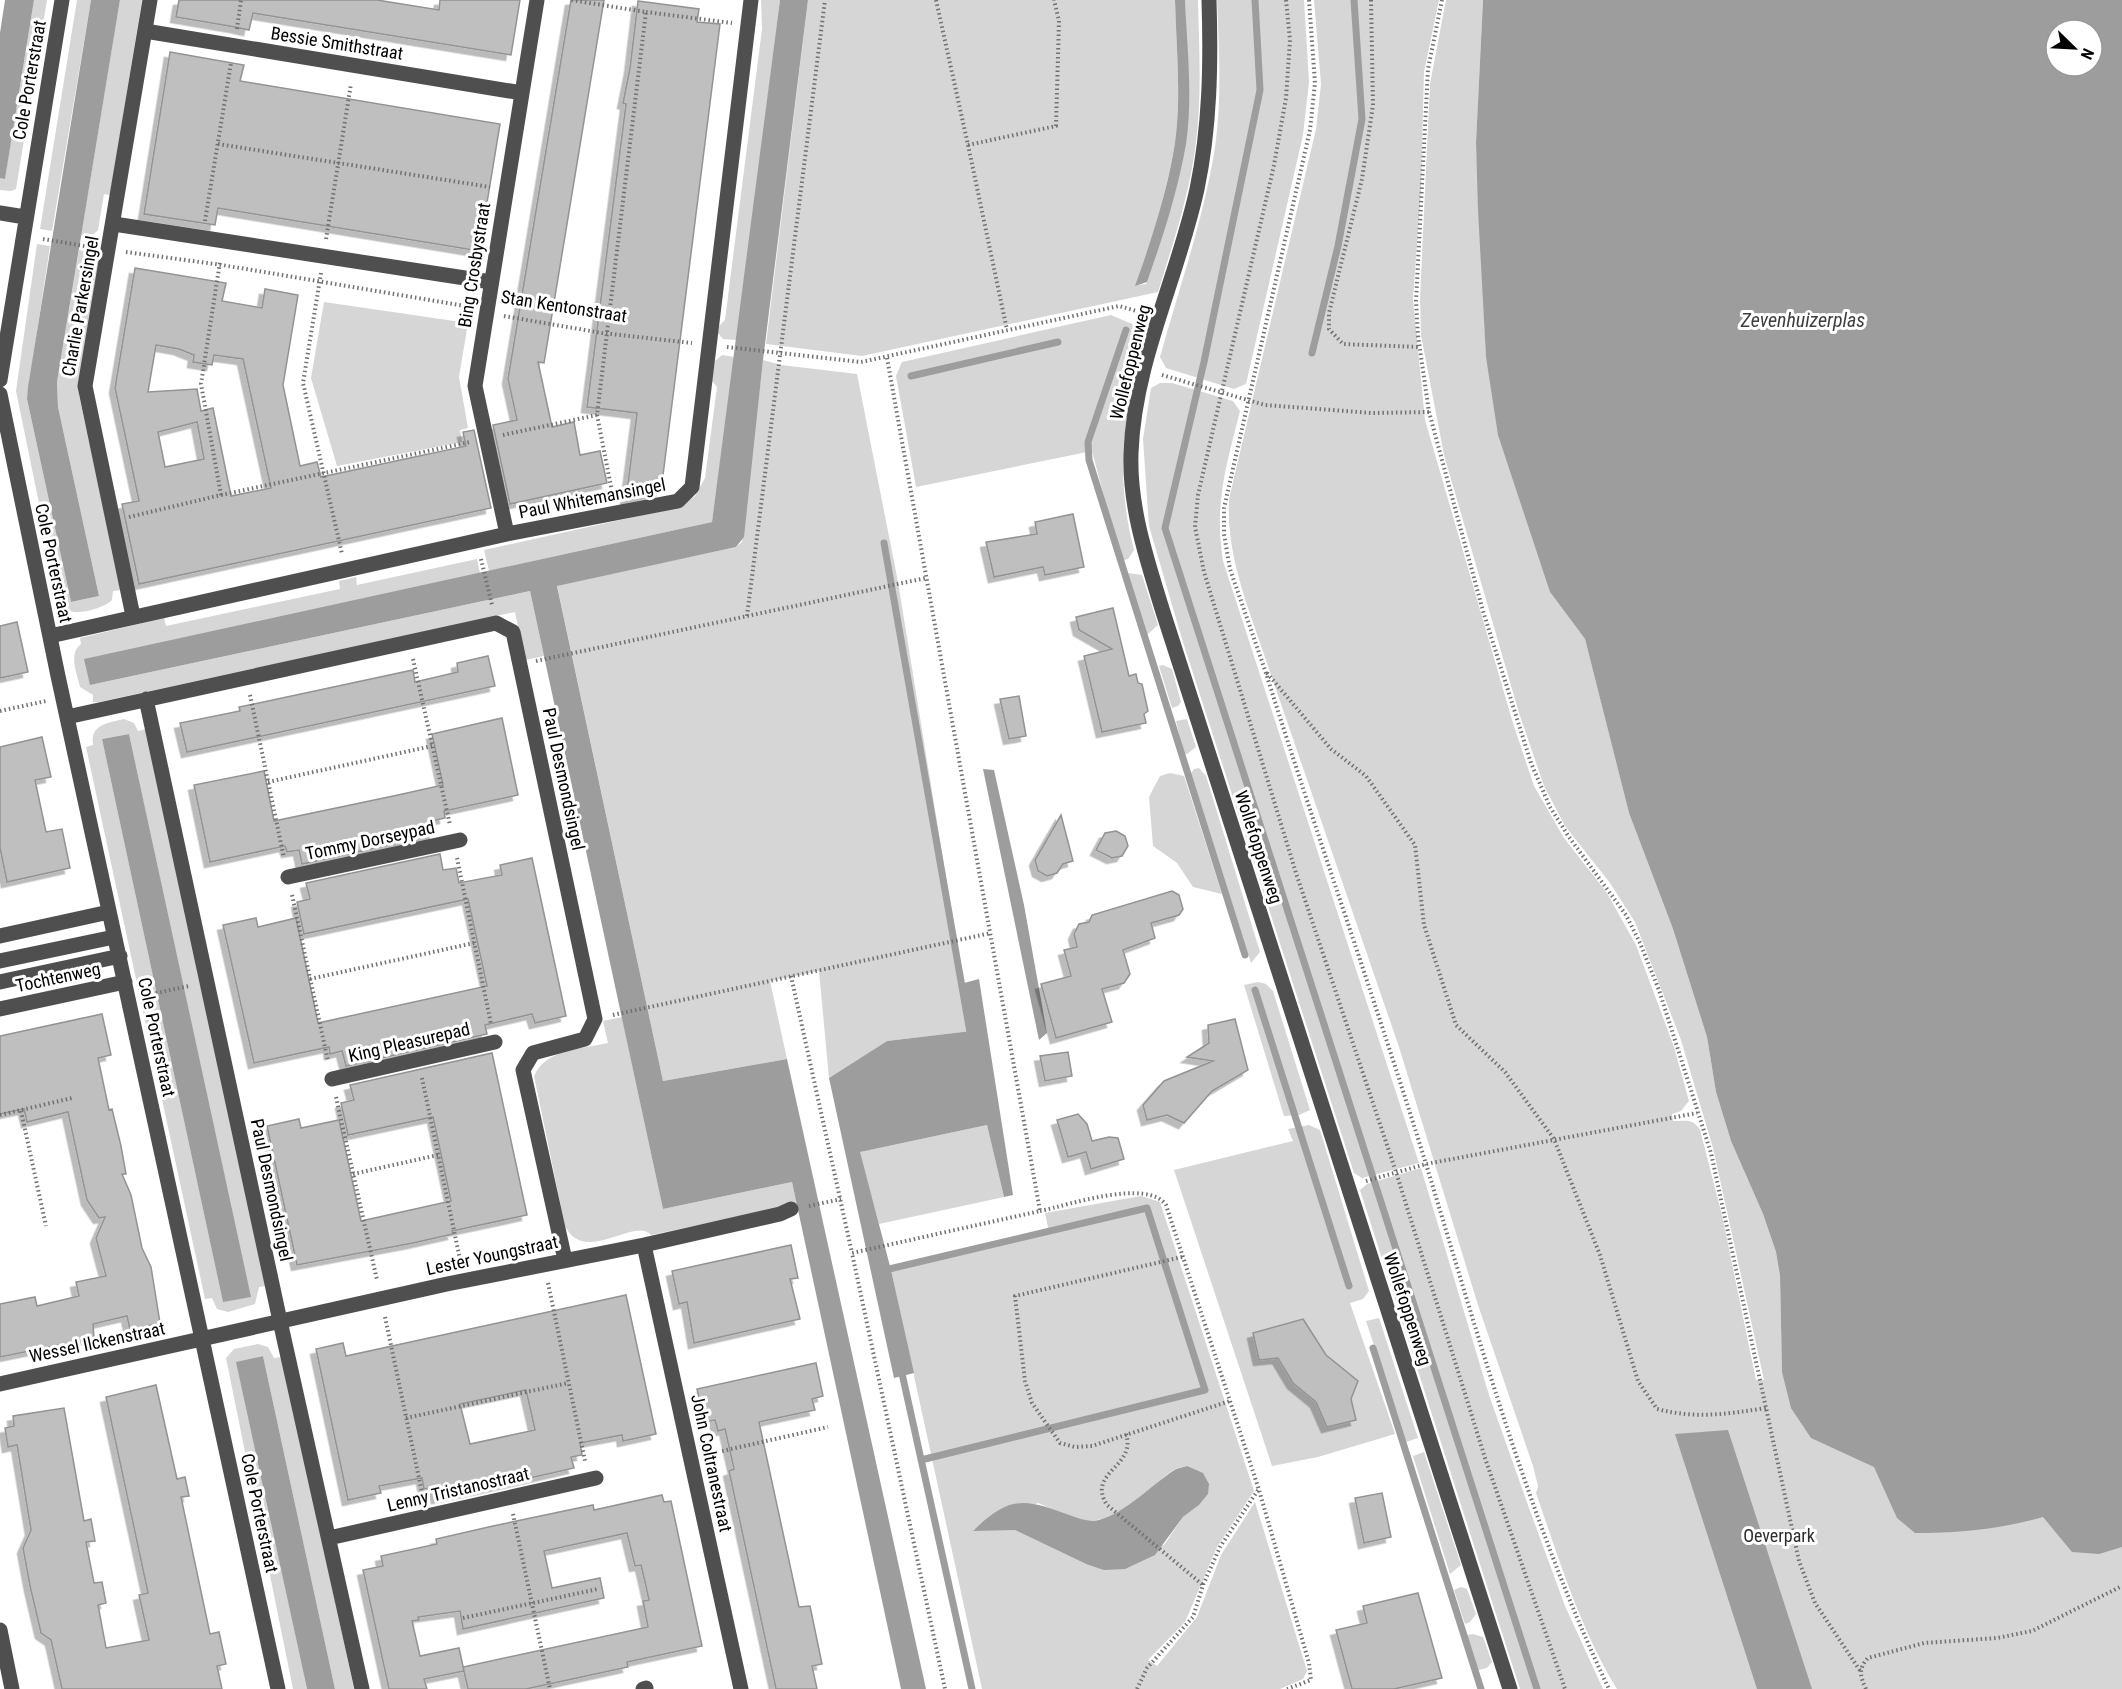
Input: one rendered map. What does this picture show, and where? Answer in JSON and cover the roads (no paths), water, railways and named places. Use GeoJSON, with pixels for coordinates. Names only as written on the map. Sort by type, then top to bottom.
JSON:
{"type":"FeatureCollection","features":[{"type":"Feature","properties":{"kind":"street","name":"Cole Porterstraat"},"geometry":{"type":"LineString","coordinates":[[0,380],[62,0]]}},
{"type":"Feature","properties":{"kind":"street","name":"Charlie Parkersingel"},"geometry":{"type":"LineString","coordinates":[[133,616],[85,386],[150,0]]}},
{"type":"Feature","properties":{"kind":"street","name":"Bing Crosbystraat"},"geometry":{"type":"LineString","coordinates":[[507,534],[475,386],[537,0]]}},
{"type":"Feature","properties":{"kind":"street","name":"Paul Whitemansingel"},"geometry":{"type":"LineString","coordinates":[[50,636],[507,534],[616,515],[678,501],[692,487],[750,25],[751,0]]}},
{"type":"Feature","properties":{"kind":"street","name":"Wollefoppenweg"},"geometry":{"type":"LineString","coordinates":[[1209,0],[1211,54],[1209,118],[1197,190],[1135,410],[1131,453],[1134,501],[1145,556],[1510,1689]]}},
{"type":"Feature","properties":{"kind":"street","name":"Bessie Smithstraat"},"geometry":{"type":"LineString","coordinates":[[145,31],[522,93]]}},
{"type":"Feature","properties":{"kind":"street"},"geometry":{"type":"LineString","coordinates":[[0,213],[25,217]]}},
{"type":"Feature","properties":{"kind":"street","name":"Stan Kentonstraat"},"geometry":{"type":"LineString","coordinates":[[114,224],[491,282]]}},
{"type":"Feature","properties":{"kind":"street","name":"Cole Porterstraat"},"geometry":{"type":"LineString","coordinates":[[0,394],[8,477],[50,636],[278,1689]]}},
{"type":"Feature","properties":{"kind":"street","name":"Paul Desmondsingel"},"geometry":{"type":"LineString","coordinates":[[67,717],[496,623],[513,632],[595,1019],[585,1039],[533,1053],[523,1070],[566,1260]]}},
{"type":"Feature","properties":{"kind":"street","name":"Paul Desmondsingel"},"geometry":{"type":"LineString","coordinates":[[146,699],[280,1321],[363,1689]]}},
{"type":"Feature","properties":{"kind":"street","name":"Tommy Dorseypad"},"geometry":{"type":"LineString","coordinates":[[288,877],[460,840]]}},
{"type":"Feature","properties":{"kind":"street"},"geometry":{"type":"LineString","coordinates":[[0,936],[109,912]]}},
{"type":"Feature","properties":{"kind":"street"},"geometry":{"type":"LineString","coordinates":[[0,961],[114,937]]}},
{"type":"Feature","properties":{"kind":"street"},"geometry":{"type":"LineString","coordinates":[[0,982],[120,956]]}},
{"type":"Feature","properties":{"kind":"street","name":"Tochtenweg"},"geometry":{"type":"LineString","coordinates":[[0,1009],[125,982]]}},
{"type":"Feature","properties":{"kind":"street","name":"King Pleasurepad"},"geometry":{"type":"LineString","coordinates":[[332,1079],[495,1042]]}},
{"type":"Feature","properties":{"kind":"street","name":"Lester Youngstraat"},"geometry":{"type":"LineString","coordinates":[[202,1339],[465,1280],[644,1245],[780,1214],[790,1209]]}},
{"type":"Feature","properties":{"kind":"street","name":"John Coltranestraat"},"geometry":{"type":"LineString","coordinates":[[644,1245],[741,1689]]}},
{"type":"Feature","properties":{"kind":"street","name":"Wessel Ilckenstraat"},"geometry":{"type":"LineString","coordinates":[[0,1384],[202,1339]]}},
{"type":"Feature","properties":{"kind":"street","name":"Lenny Tristanostraat"},"geometry":{"type":"LineString","coordinates":[[329,1538],[592,1479]]}},
{"type":"Feature","properties":{"kind":"street"},"geometry":{"type":"LineString","coordinates":[[0,1630],[7,1683]]}},
{"type":"Feature","properties":{"kind":"water"},"geometry":{"type":"Polygon","coordinates":[[[5,0],[34,0],[5,179],[0,178],[0,33],[5,0]]]}},
{"type":"Feature","properties":{"kind":"water"},"geometry":{"type":"Polygon","coordinates":[[[91,0],[120,0],[57,382],[58,407],[99,596],[71,602],[27,399],[91,0]]]}},
{"type":"Feature","properties":{"kind":"water"},"geometry":{"type":"Polygon","coordinates":[[[780,0],[808,0],[763,360],[744,537],[736,547],[557,586],[663,1081],[787,1059],[926,1689],[901,1689],[792,1182],[663,1209],[530,591],[90,685],[84,659],[712,522],[780,0]]]}},
{"type":"Feature","properties":{"kind":"water"},"geometry":{"type":"Polygon","coordinates":[[[1175,0],[1185,0],[1189,90],[1186,144],[1170,213],[1147,282],[1135,286],[1165,191],[1176,134],[1178,84],[1175,0]]]}},
{"type":"Feature","properties":{"kind":"water","name":"Zevenhuizerplas"},"geometry":{"type":"Polygon","coordinates":[[[1483,0],[2122,0],[2122,1547],[2099,1554],[2072,1552],[2043,1517],[1980,1530],[1915,1533],[1897,1518],[1874,1467],[1811,1438],[1791,1408],[1782,1372],[1780,1276],[1776,1252],[1763,1214],[1731,1141],[1716,1092],[1707,1037],[1673,929],[1629,813],[1585,639],[1550,592],[1498,435],[1486,357],[1476,142],[1483,0]]]}},
{"type":"Feature","properties":{"kind":"water"},"geometry":{"type":"Polygon","coordinates":[[[129,734],[251,1297],[223,1302],[102,739],[129,734]]]}},
{"type":"Feature","properties":{"kind":"water"},"geometry":{"type":"Polygon","coordinates":[[[983,769],[994,770],[1024,905],[1047,1033],[1039,1040],[983,769]]]}},
{"type":"Feature","properties":{"kind":"water"},"geometry":{"type":"Polygon","coordinates":[[[979,979],[1013,1195],[1004,1197],[987,1125],[860,1152],[891,1270],[914,1373],[894,1378],[829,1078],[887,1041],[971,1031],[964,983],[979,979]]]}},
{"type":"Feature","properties":{"kind":"water"},"geometry":{"type":"Polygon","coordinates":[[[263,1356],[335,1689],[307,1689],[236,1362],[263,1356]]]}},
{"type":"Feature","properties":{"kind":"water"},"geometry":{"type":"Polygon","coordinates":[[[1728,1430],[1812,1689],[1757,1689],[1675,1434],[1728,1430]]]}},
{"type":"Feature","properties":{"kind":"water"},"geometry":{"type":"Polygon","coordinates":[[[1187,1466],[1203,1473],[1209,1484],[1208,1494],[1199,1505],[1183,1517],[1155,1555],[1125,1569],[1104,1570],[1086,1564],[1015,1530],[973,1531],[998,1511],[1019,1503],[1042,1506],[1085,1520],[1099,1520],[1129,1505],[1176,1469],[1187,1466]]]}},
{"type":"Feature","properties":{"kind":"waterway"},"geometry":{"type":"LineString","coordinates":[[1255,0],[1260,90],[1204,362],[1165,528],[1537,1689]]}},
{"type":"Feature","properties":{"kind":"waterway"},"geometry":{"type":"LineString","coordinates":[[1312,353],[1338,246],[1362,119],[1354,0]]}},
{"type":"Feature","properties":{"kind":"waterway"},"geometry":{"type":"LineString","coordinates":[[1126,330],[1088,442],[1089,460],[1245,955]]}},
{"type":"Feature","properties":{"kind":"waterway"},"geometry":{"type":"LineString","coordinates":[[911,376],[1058,342]]}},
{"type":"Feature","properties":{"kind":"waterway"},"geometry":{"type":"LineString","coordinates":[[884,543],[971,1038]]}},
{"type":"Feature","properties":{"kind":"waterway"},"geometry":{"type":"LineString","coordinates":[[1255,990],[1349,1286]]}},
{"type":"Feature","properties":{"kind":"waterway"},"geometry":{"type":"LineString","coordinates":[[885,1270],[1147,1208],[1205,1390],[921,1460]]}},
{"type":"Feature","properties":{"kind":"waterway"},"geometry":{"type":"LineString","coordinates":[[1373,1348],[1481,1689]]}},
{"type":"Feature","properties":{"kind":"waterway"},"geometry":{"type":"LineString","coordinates":[[901,1369],[972,1689]]}},
{"type":"Feature","properties":{"kind":"park label","name":"Oeverpark"},"geometry":{"type":"Point","coordinates":[1779,1535]}}]}
